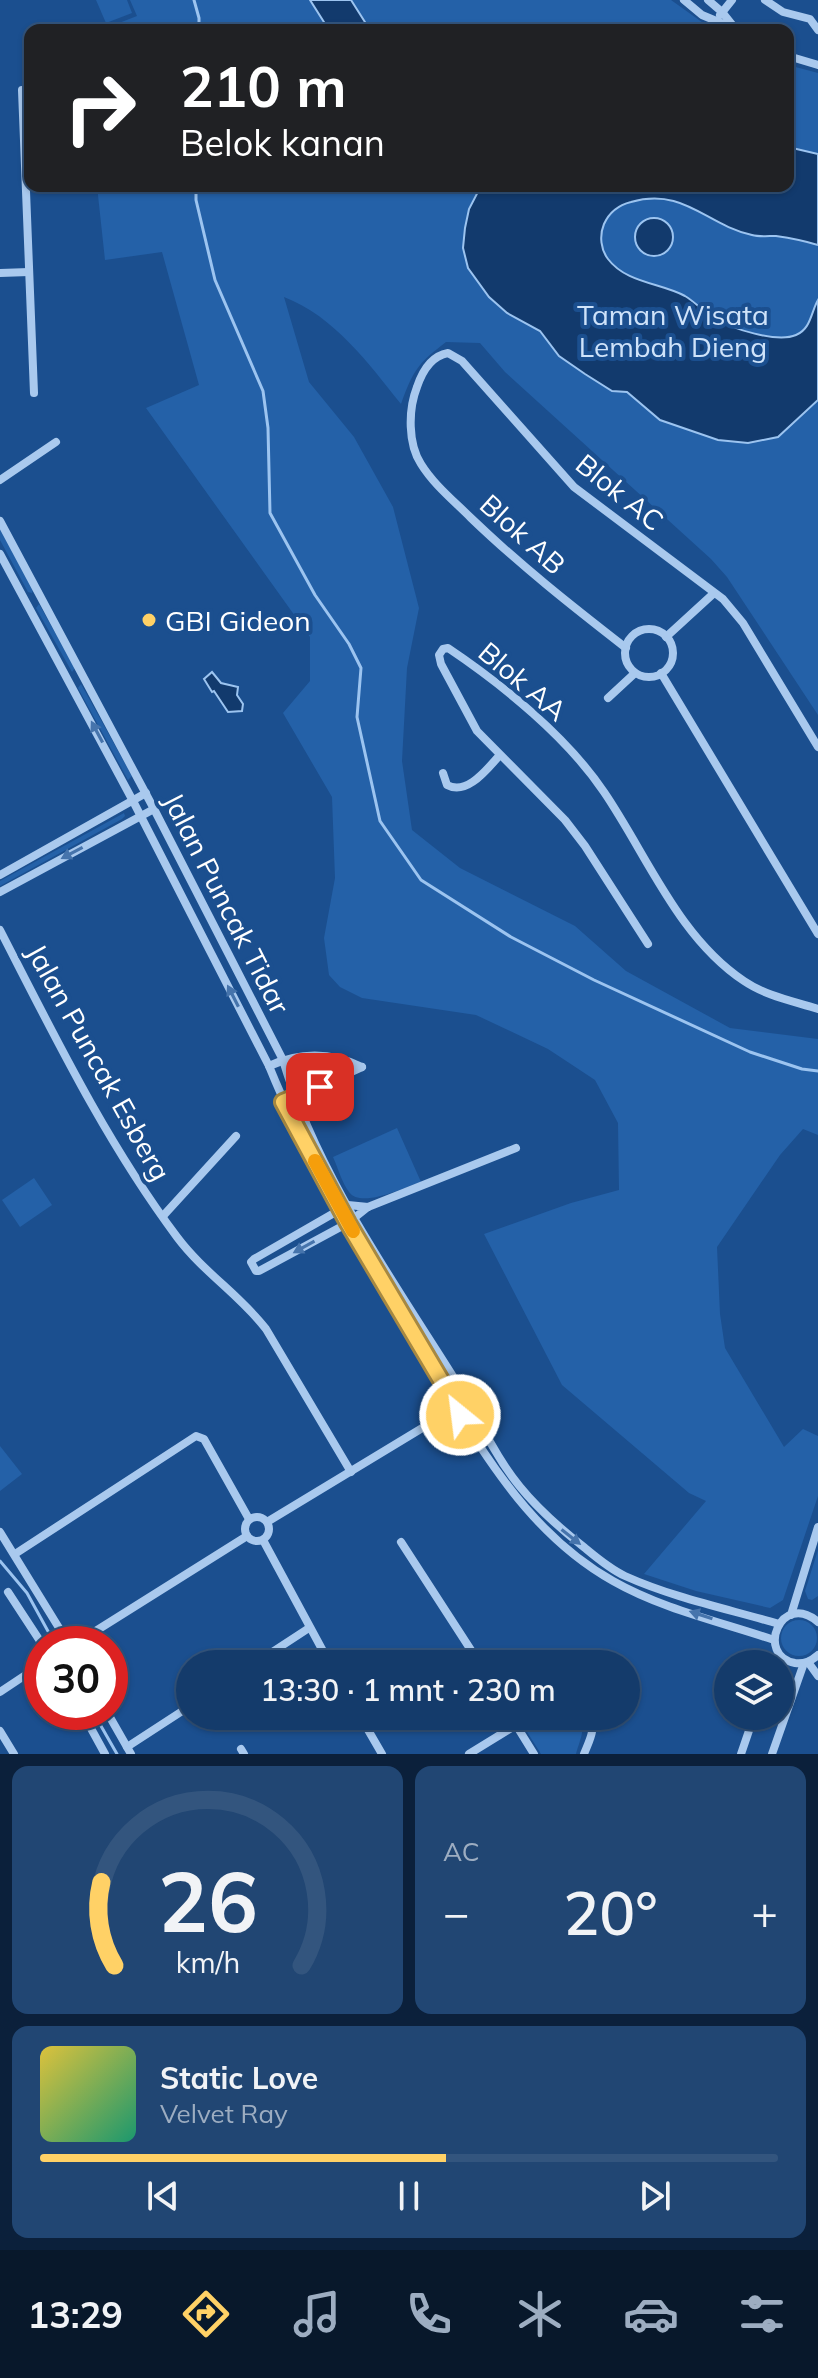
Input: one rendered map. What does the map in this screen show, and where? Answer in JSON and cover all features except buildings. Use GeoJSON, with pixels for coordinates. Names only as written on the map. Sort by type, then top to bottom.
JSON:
{"type":"FeatureCollection","features":[{"type":"Feature","properties":{"kind":"street"},"geometry":{"type":"LineString","coordinates":[[684,0],[722,24]]}},
{"type":"Feature","properties":{"kind":"street"},"geometry":{"type":"LineString","coordinates":[[717,4],[732,0]]}},
{"type":"Feature","properties":{"kind":"street"},"geometry":{"type":"LineString","coordinates":[[765,0],[793,16],[810,19],[818,30]]}},
{"type":"Feature","properties":{"kind":"street"},"geometry":{"type":"LineString","coordinates":[[714,21],[717,4]]}},
{"type":"Feature","properties":{"kind":"street"},"geometry":{"type":"LineString","coordinates":[[717,4],[732,24]]}},
{"type":"Feature","properties":{"kind":"street"},"geometry":{"type":"LineString","coordinates":[[794,58],[818,65]]}},
{"type":"Feature","properties":{"kind":"street"},"geometry":{"type":"LineString","coordinates":[[22,90],[24,142]]}},
{"type":"Feature","properties":{"kind":"street"},"geometry":{"type":"LineString","coordinates":[[26,192],[34,393]]}},
{"type":"Feature","properties":{"kind":"street"},"geometry":{"type":"LineString","coordinates":[[0,273],[29,272]]}},
{"type":"Feature","properties":{"kind":"street","name":"Blok AC"},"geometry":{"type":"LineString","coordinates":[[412,437],[414,393],[421,376],[433,359],[442,354],[454,355],[574,487],[723,599],[743,623],[818,747]]}},
{"type":"Feature","properties":{"kind":"street","name":"Blok AB"},"geometry":{"type":"LineString","coordinates":[[412,437],[420,463],[444,491],[531,574],[626,648]]}},
{"type":"Feature","properties":{"kind":"street"},"geometry":{"type":"LineString","coordinates":[[0,480],[56,442]]}},
{"type":"Feature","properties":{"kind":"street","name":"Jalan Puncak Tidar"},"geometry":{"type":"LineString","coordinates":[[0,521],[146,793],[283,1060],[294,1098],[351,1221],[451,1397],[456,1413],[512,1494],[561,1544],[612,1581],[776,1645],[790,1662],[806,1662]]}},
{"type":"Feature","properties":{"kind":"street","name":"Jalan Puncak Tidar"},"geometry":{"type":"LineString","coordinates":[[0,554],[141,816],[269,1066],[283,1102],[344,1207]]}},
{"type":"Feature","properties":{"kind":"street"},"geometry":{"type":"LineString","coordinates":[[666,637],[713,594]]}},
{"type":"Feature","properties":{"kind":"street"},"geometry":{"type":"LineString","coordinates":[[27,603],[41,596]]}},
{"type":"Feature","properties":{"kind":"street"},"geometry":{"type":"LineString","coordinates":[[641,630],[654,630],[666,637],[673,655],[669,667],[650,677],[635,673],[627,663],[626,648],[630,638],[641,630]]}},
{"type":"Feature","properties":{"kind":"street","name":"Blok AA"},"geometry":{"type":"LineString","coordinates":[[648,944],[565,820],[477,731],[441,664],[439,655],[443,649],[448,648],[493,680],[583,765],[604,792],[682,918],[718,960],[755,987],[818,1009]]}},
{"type":"Feature","properties":{"kind":"street"},"geometry":{"type":"LineString","coordinates":[[608,698],[635,673]]}},
{"type":"Feature","properties":{"kind":"street"},"geometry":{"type":"LineString","coordinates":[[661,673],[818,934]]}},
{"type":"Feature","properties":{"kind":"street"},"geometry":{"type":"LineString","coordinates":[[70,682],[83,674]]}},
{"type":"Feature","properties":{"kind":"street"},"geometry":{"type":"LineString","coordinates":[[443,773],[447,785],[460,787],[480,777],[499,756]]}},
{"type":"Feature","properties":{"kind":"street"},"geometry":{"type":"LineString","coordinates":[[0,875],[146,793]]}},
{"type":"Feature","properties":{"kind":"street"},"geometry":{"type":"LineString","coordinates":[[0,892],[154,809]]}},
{"type":"Feature","properties":{"kind":"street","name":"Jalan Puncak Esberg"},"geometry":{"type":"LineString","coordinates":[[0,930],[101,1122],[198,1265],[255,1314],[351,1472]]}},
{"type":"Feature","properties":{"kind":"street"},"geometry":{"type":"LineString","coordinates":[[269,1066],[295,1055],[326,1056],[362,1067],[283,1102]]}},
{"type":"Feature","properties":{"kind":"street"},"geometry":{"type":"LineString","coordinates":[[163,1216],[236,1136]]}},
{"type":"Feature","properties":{"kind":"street"},"geometry":{"type":"LineString","coordinates":[[368,1207],[344,1207],[254,1259],[251,1262],[254,1268],[259,1271],[351,1221],[368,1207],[516,1148]]}},
{"type":"Feature","properties":{"kind":"street","name":"Jalan Puncak Tidar"},"geometry":{"type":"LineString","coordinates":[[351,1221],[461,1389],[475,1395],[474,1410],[489,1442],[520,1489],[560,1529],[624,1576],[779,1624]]}},
{"type":"Feature","properties":{"kind":"street"},"geometry":{"type":"LineString","coordinates":[[451,1397],[461,1389]]}},
{"type":"Feature","properties":{"kind":"street"},"geometry":{"type":"LineString","coordinates":[[267,1522],[456,1413],[468,1414],[474,1410]]}},
{"type":"Feature","properties":{"kind":"street"},"geometry":{"type":"LineString","coordinates":[[15,1554],[196,1436],[204,1439],[249,1519]]}},
{"type":"Feature","properties":{"kind":"street"},"geometry":{"type":"LineString","coordinates":[[259,1517],[267,1522],[269,1532],[263,1540],[254,1541],[247,1536],[245,1528],[249,1519],[259,1517]]}},
{"type":"Feature","properties":{"kind":"street"},"geometry":{"type":"LineString","coordinates":[[791,1615],[818,1527]]}},
{"type":"Feature","properties":{"kind":"street"},"geometry":{"type":"LineString","coordinates":[[0,1532],[58,1626]]}},
{"type":"Feature","properties":{"kind":"street"},"geometry":{"type":"LineString","coordinates":[[104,1626],[247,1536]]}},
{"type":"Feature","properties":{"kind":"street"},"geometry":{"type":"LineString","coordinates":[[263,1540],[322,1650]]}},
{"type":"Feature","properties":{"kind":"street"},"geometry":{"type":"LineString","coordinates":[[401,1542],[472,1650]]}},
{"type":"Feature","properties":{"kind":"street"},"geometry":{"type":"LineString","coordinates":[[8,1592],[30,1626]]}},
{"type":"Feature","properties":{"kind":"street"},"geometry":{"type":"LineString","coordinates":[[775,1650],[779,1624],[791,1615],[804,1614],[818,1622]]}},
{"type":"Feature","properties":{"kind":"street"},"geometry":{"type":"LineString","coordinates":[[275,1650],[309,1628]]}},
{"type":"Feature","properties":{"kind":"street"},"geometry":{"type":"LineString","coordinates":[[772,1754],[806,1662],[818,1655]]}},
{"type":"Feature","properties":{"kind":"street"},"geometry":{"type":"LineString","coordinates":[[806,1662],[818,1676]]}},
{"type":"Feature","properties":{"kind":"street"},"geometry":{"type":"LineString","coordinates":[[0,1692],[24,1676]]}},
{"type":"Feature","properties":{"kind":"street"},"geometry":{"type":"LineString","coordinates":[[117,1730],[129,1750],[176,1716]]}},
{"type":"Feature","properties":{"kind":"street"},"geometry":{"type":"LineString","coordinates":[[92,1730],[105,1754]]}},
{"type":"Feature","properties":{"kind":"street"},"geometry":{"type":"LineString","coordinates":[[368,1730],[382,1754]]}},
{"type":"Feature","properties":{"kind":"street"},"geometry":{"type":"LineString","coordinates":[[469,1754],[508,1730]]}},
{"type":"Feature","properties":{"kind":"street"},"geometry":{"type":"LineString","coordinates":[[519,1730],[534,1754]]}},
{"type":"Feature","properties":{"kind":"street"},"geometry":{"type":"LineString","coordinates":[[584,1754],[593,1730]]}},
{"type":"Feature","properties":{"kind":"street"},"geometry":{"type":"LineString","coordinates":[[741,1754],[749,1730]]}},
{"type":"Feature","properties":{"kind":"street"},"geometry":{"type":"LineString","coordinates":[[0,1731],[14,1754]]}},
{"type":"Feature","properties":{"kind":"green space"},"geometry":{"type":"Polygon","coordinates":[[[96,0],[127,0],[132,13],[106,23],[96,0]]]}},
{"type":"Feature","properties":{"kind":"green space"},"geometry":{"type":"Polygon","coordinates":[[[130,0],[671,0],[705,24],[119,24],[137,16],[130,0]]]}},
{"type":"Feature","properties":{"kind":"green space","name":"Taman Wisata Lembah Dieng"},"geometry":{"type":"Polygon","coordinates":[[[794,67],[818,73],[818,715],[727,577],[711,559],[505,372],[480,343],[446,342],[417,369],[401,404],[335,329],[302,305],[284,297],[309,382],[354,437],[393,507],[419,608],[407,668],[402,761],[412,830],[460,868],[575,926],[626,971],[730,1028],[818,1039],[818,1135],[803,1129],[780,1155],[717,1247],[725,1348],[784,1447],[803,1429],[818,1436],[818,1496],[783,1600],[770,1608],[696,1591],[644,1574],[706,1501],[689,1493],[562,1385],[484,1234],[571,1203],[619,1190],[618,1123],[595,1080],[548,1049],[476,1015],[362,998],[340,987],[329,975],[324,938],[335,878],[332,797],[283,713],[310,681],[310,637],[146,408],[199,385],[162,252],[105,260],[98,192],[794,192],[794,67]]]}},
{"type":"Feature","properties":{"kind":"green space"},"geometry":{"type":"Polygon","coordinates":[[[0,529],[32,593],[28,592],[0,540],[0,529]]]}},
{"type":"Feature","properties":{"kind":"green space"},"geometry":{"type":"Polygon","coordinates":[[[39,604],[75,668],[72,672],[36,608],[39,604]]]}},
{"type":"Feature","properties":{"kind":"green space"},"geometry":{"type":"Polygon","coordinates":[[[81,684],[132,776],[128,780],[78,688],[81,684]]]}},
{"type":"Feature","properties":{"kind":"green space"},"geometry":{"type":"Polygon","coordinates":[[[124,813],[122,819],[0,886],[0,881],[124,813]]]}},
{"type":"Feature","properties":{"kind":"green space"},"geometry":{"type":"Polygon","coordinates":[[[397,1128],[421,1182],[373,1198],[355,1197],[344,1184],[333,1157],[397,1128]]]}},
{"type":"Feature","properties":{"kind":"green space"},"geometry":{"type":"Polygon","coordinates":[[[34,1178],[52,1205],[20,1227],[2,1200],[34,1178]]]}},
{"type":"Feature","properties":{"kind":"green space"},"geometry":{"type":"Polygon","coordinates":[[[0,1446],[22,1474],[0,1491],[0,1446]]]}},
{"type":"Feature","properties":{"kind":"green space"},"geometry":{"type":"Polygon","coordinates":[[[818,1550],[818,1596],[812,1600],[808,1599],[805,1591],[818,1550]]]}},
{"type":"Feature","properties":{"kind":"green space"},"geometry":{"type":"Polygon","coordinates":[[[792,1621],[806,1621],[816,1631],[816,1645],[806,1655],[794,1655],[794,1650],[785,1650],[782,1645],[782,1631],[792,1621]]]}},
{"type":"Feature","properties":{"kind":"green space"},"geometry":{"type":"Polygon","coordinates":[[[526,1730],[582,1730],[576,1754],[541,1754],[526,1730]]]}},
{"type":"Feature","properties":{"kind":"shaded area"},"geometry":{"type":"Polygon","coordinates":[[[310,0],[351,0],[366,24],[325,24],[310,0]]]}},
{"type":"Feature","properties":{"kind":"shaded area"},"geometry":{"type":"Polygon","coordinates":[[[794,148],[818,154],[818,245],[776,236],[752,235],[666,199],[627,203],[615,210],[604,224],[601,238],[606,255],[624,273],[685,296],[714,318],[743,330],[766,336],[796,335],[808,324],[818,300],[818,400],[778,437],[748,443],[718,440],[660,420],[627,392],[612,391],[559,356],[540,331],[507,313],[489,297],[468,268],[463,248],[469,209],[478,192],[794,192],[794,148]]]}},
{"type":"Feature","properties":{"kind":"shaded area"},"geometry":{"type":"Polygon","coordinates":[[[654,218],[668,223],[673,237],[668,251],[654,256],[640,251],[635,237],[640,223],[654,218]]]}},
{"type":"Feature","properties":{"kind":"shaded area"},"geometry":{"type":"Polygon","coordinates":[[[212,672],[221,683],[238,687],[242,711],[228,712],[212,692],[204,679],[212,672]]]}},
{"type":"Feature","properties":{"kind":"waterway"},"geometry":{"type":"LineString","coordinates":[[194,0],[199,24]]}},
{"type":"Feature","properties":{"kind":"waterway"},"geometry":{"type":"LineString","coordinates":[[196,192],[215,280],[263,391],[268,428],[270,513],[315,595],[349,644],[361,668],[357,717],[380,821],[421,880],[511,937],[594,980],[750,1052],[818,1071]]}},
{"type":"Feature","properties":{"kind":"waterway"},"geometry":{"type":"LineString","coordinates":[[0,1561],[27,1593],[45,1626]]}},
{"type":"Feature","properties":{"kind":"waterway"},"geometry":{"type":"LineString","coordinates":[[103,1730],[117,1754]]}},
{"type":"Feature","properties":{"kind":"slow traffic"},"geometry":{"type":"LineString","coordinates":[[315,1161],[353,1231]]}},
{"type":"Feature","properties":{"kind":"place","name":"GBI Gideon"},"geometry":{"type":"Point","coordinates":[149,620]}},
{"type":"Feature","properties":{"kind":"route"},"geometry":{"type":"LineString","coordinates":[[320,1087],[283,1102],[348,1223],[451,1397],[452,1410],[460,1415]]}}]}
